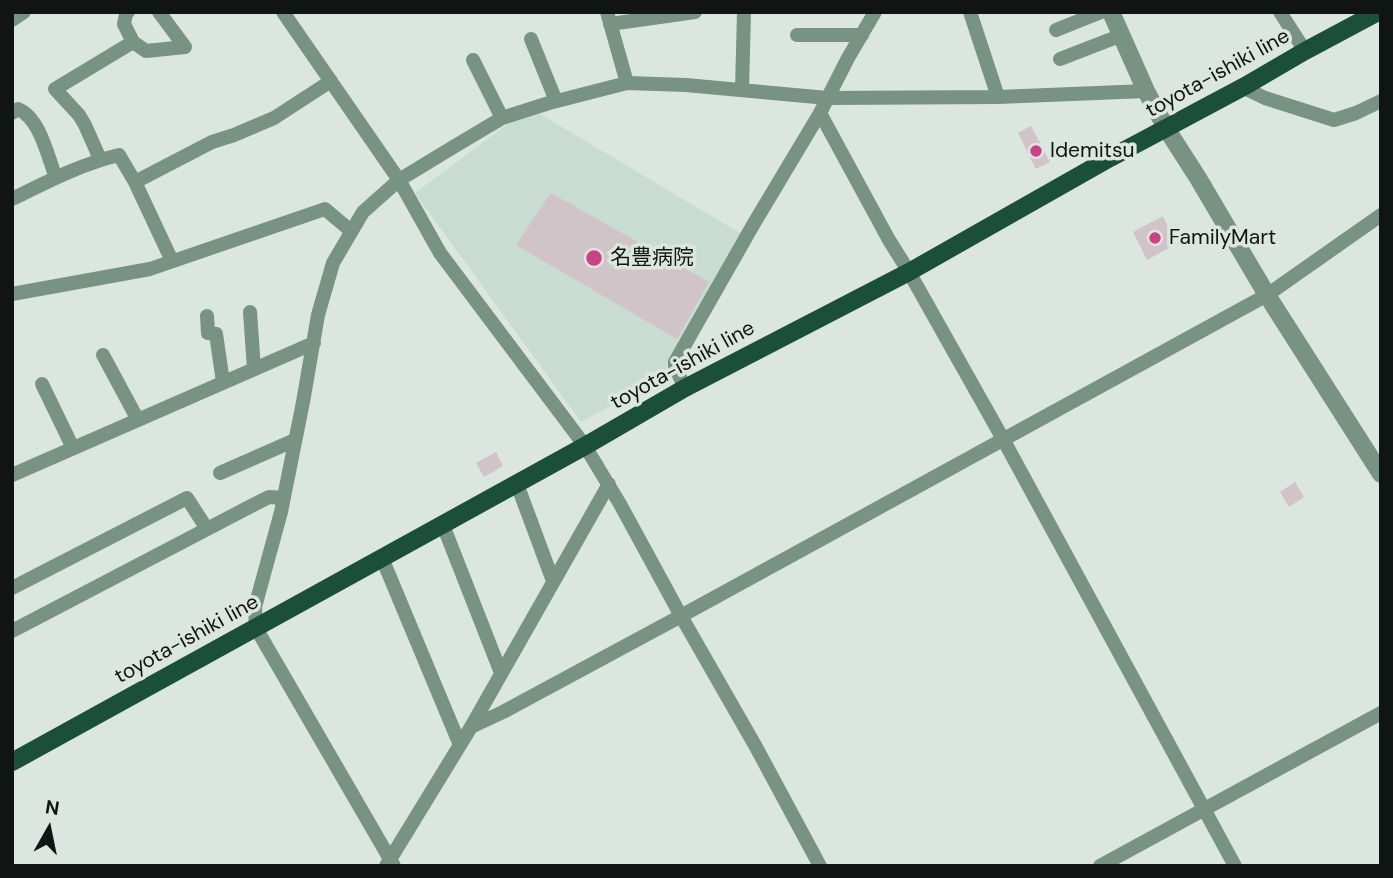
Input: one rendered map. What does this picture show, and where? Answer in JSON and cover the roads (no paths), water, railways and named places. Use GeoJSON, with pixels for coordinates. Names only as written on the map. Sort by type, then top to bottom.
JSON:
{"type":"FeatureCollection","features":[{"type":"Feature","properties":{"kind":"main road","name":"toyota-ishiki line"},"geometry":{"type":"LineString","coordinates":[[12,762],[443,525],[685,388],[909,272],[1110,158],[1378,12]]}},
{"type":"Feature","properties":{"kind":"street"},"geometry":{"type":"LineString","coordinates":[[12,20],[24,12]]}},
{"type":"Feature","properties":{"kind":"street"},"geometry":{"type":"LineString","coordinates":[[128,12],[124,24],[133,42],[146,51],[185,47],[159,12]]}},
{"type":"Feature","properties":{"kind":"street"},"geometry":{"type":"LineString","coordinates":[[283,12],[400,180],[440,253],[585,446],[609,484],[820,866]]}},
{"type":"Feature","properties":{"kind":"street"},"geometry":{"type":"LineString","coordinates":[[627,83],[608,18],[695,12]]}},
{"type":"Feature","properties":{"kind":"street"},"geometry":{"type":"LineString","coordinates":[[742,90],[744,12]]}},
{"type":"Feature","properties":{"kind":"street"},"geometry":{"type":"LineString","coordinates":[[685,388],[675,367],[676,362],[820,113],[875,12]]}},
{"type":"Feature","properties":{"kind":"street"},"geometry":{"type":"LineString","coordinates":[[970,12],[998,97]]}},
{"type":"Feature","properties":{"kind":"street"},"geometry":{"type":"LineString","coordinates":[[1056,30],[1101,12]]}},
{"type":"Feature","properties":{"kind":"street"},"geometry":{"type":"LineString","coordinates":[[1111,12],[1146,91],[1167,128],[1267,295],[1381,474]]}},
{"type":"Feature","properties":{"kind":"street"},"geometry":{"type":"LineString","coordinates":[[1280,12],[1305,51]]}},
{"type":"Feature","properties":{"kind":"street"},"geometry":{"type":"LineString","coordinates":[[797,35],[862,35]]}},
{"type":"Feature","properties":{"kind":"street"},"geometry":{"type":"LineString","coordinates":[[1060,59],[1122,35]]}},
{"type":"Feature","properties":{"kind":"street"},"geometry":{"type":"LineString","coordinates":[[531,39],[556,101]]}},
{"type":"Feature","properties":{"kind":"street"},"geometry":{"type":"LineString","coordinates":[[100,159],[79,115],[55,89],[133,42]]}},
{"type":"Feature","properties":{"kind":"street"},"geometry":{"type":"LineString","coordinates":[[473,60],[502,118]]}},
{"type":"Feature","properties":{"kind":"street"},"geometry":{"type":"LineString","coordinates":[[135,182],[212,142],[274,118],[331,81]]}},
{"type":"Feature","properties":{"kind":"street"},"geometry":{"type":"LineString","coordinates":[[609,484],[390,864],[256,628],[255,607],[284,498],[318,315],[333,263],[363,212],[400,180],[502,118],[627,83],[686,85],[827,98],[998,97],[1146,91]]}},
{"type":"Feature","properties":{"kind":"street"},"geometry":{"type":"LineString","coordinates":[[1242,87],[1265,98],[1334,120],[1381,101]]}},
{"type":"Feature","properties":{"kind":"street"},"geometry":{"type":"LineString","coordinates":[[12,113],[18,109],[25,112],[40,133],[56,177]]}},
{"type":"Feature","properties":{"kind":"street"},"geometry":{"type":"LineString","coordinates":[[820,113],[1003,439],[1235,866]]}},
{"type":"Feature","properties":{"kind":"street"},"geometry":{"type":"LineString","coordinates":[[12,199],[56,177],[100,159],[119,155],[135,182],[172,261]]}},
{"type":"Feature","properties":{"kind":"street"},"geometry":{"type":"LineString","coordinates":[[12,294],[150,269],[325,209],[351,231]]}},
{"type":"Feature","properties":{"kind":"street"},"geometry":{"type":"LineString","coordinates":[[471,727],[681,617],[1267,295],[1381,215]]}},
{"type":"Feature","properties":{"kind":"street"},"geometry":{"type":"LineString","coordinates":[[250,313],[254,369]]}},
{"type":"Feature","properties":{"kind":"street"},"geometry":{"type":"LineString","coordinates":[[207,316],[208,333],[216,334],[223,382]]}},
{"type":"Feature","properties":{"kind":"street"},"geometry":{"type":"LineString","coordinates":[[12,475],[314,343]]}},
{"type":"Feature","properties":{"kind":"street"},"geometry":{"type":"LineString","coordinates":[[103,355],[138,420]]}},
{"type":"Feature","properties":{"kind":"street"},"geometry":{"type":"LineString","coordinates":[[42,384],[73,448]]}},
{"type":"Feature","properties":{"kind":"street"},"geometry":{"type":"LineString","coordinates":[[220,473],[295,440]]}},
{"type":"Feature","properties":{"kind":"street"},"geometry":{"type":"LineString","coordinates":[[516,484],[553,581]]}},
{"type":"Feature","properties":{"kind":"street"},"geometry":{"type":"LineString","coordinates":[[12,631],[269,497],[284,498]]}},
{"type":"Feature","properties":{"kind":"street"},"geometry":{"type":"LineString","coordinates":[[12,588],[187,498],[207,529]]}},
{"type":"Feature","properties":{"kind":"street"},"geometry":{"type":"LineString","coordinates":[[443,525],[501,673]]}},
{"type":"Feature","properties":{"kind":"street"},"geometry":{"type":"LineString","coordinates":[[382,558],[460,745]]}},
{"type":"Feature","properties":{"kind":"street"},"geometry":{"type":"LineString","coordinates":[[1100,866],[1381,713]]}},
{"type":"Feature","properties":{"kind":"place","name":"Idemitsu"},"geometry":{"type":"Point","coordinates":[1036,151]}},
{"type":"Feature","properties":{"kind":"place","name":"FamilyMart"},"geometry":{"type":"Point","coordinates":[1155,238]}},
{"type":"Feature","properties":{"kind":"place","name":"名豊病院"},"geometry":{"type":"Point","coordinates":[594,258]}}]}
